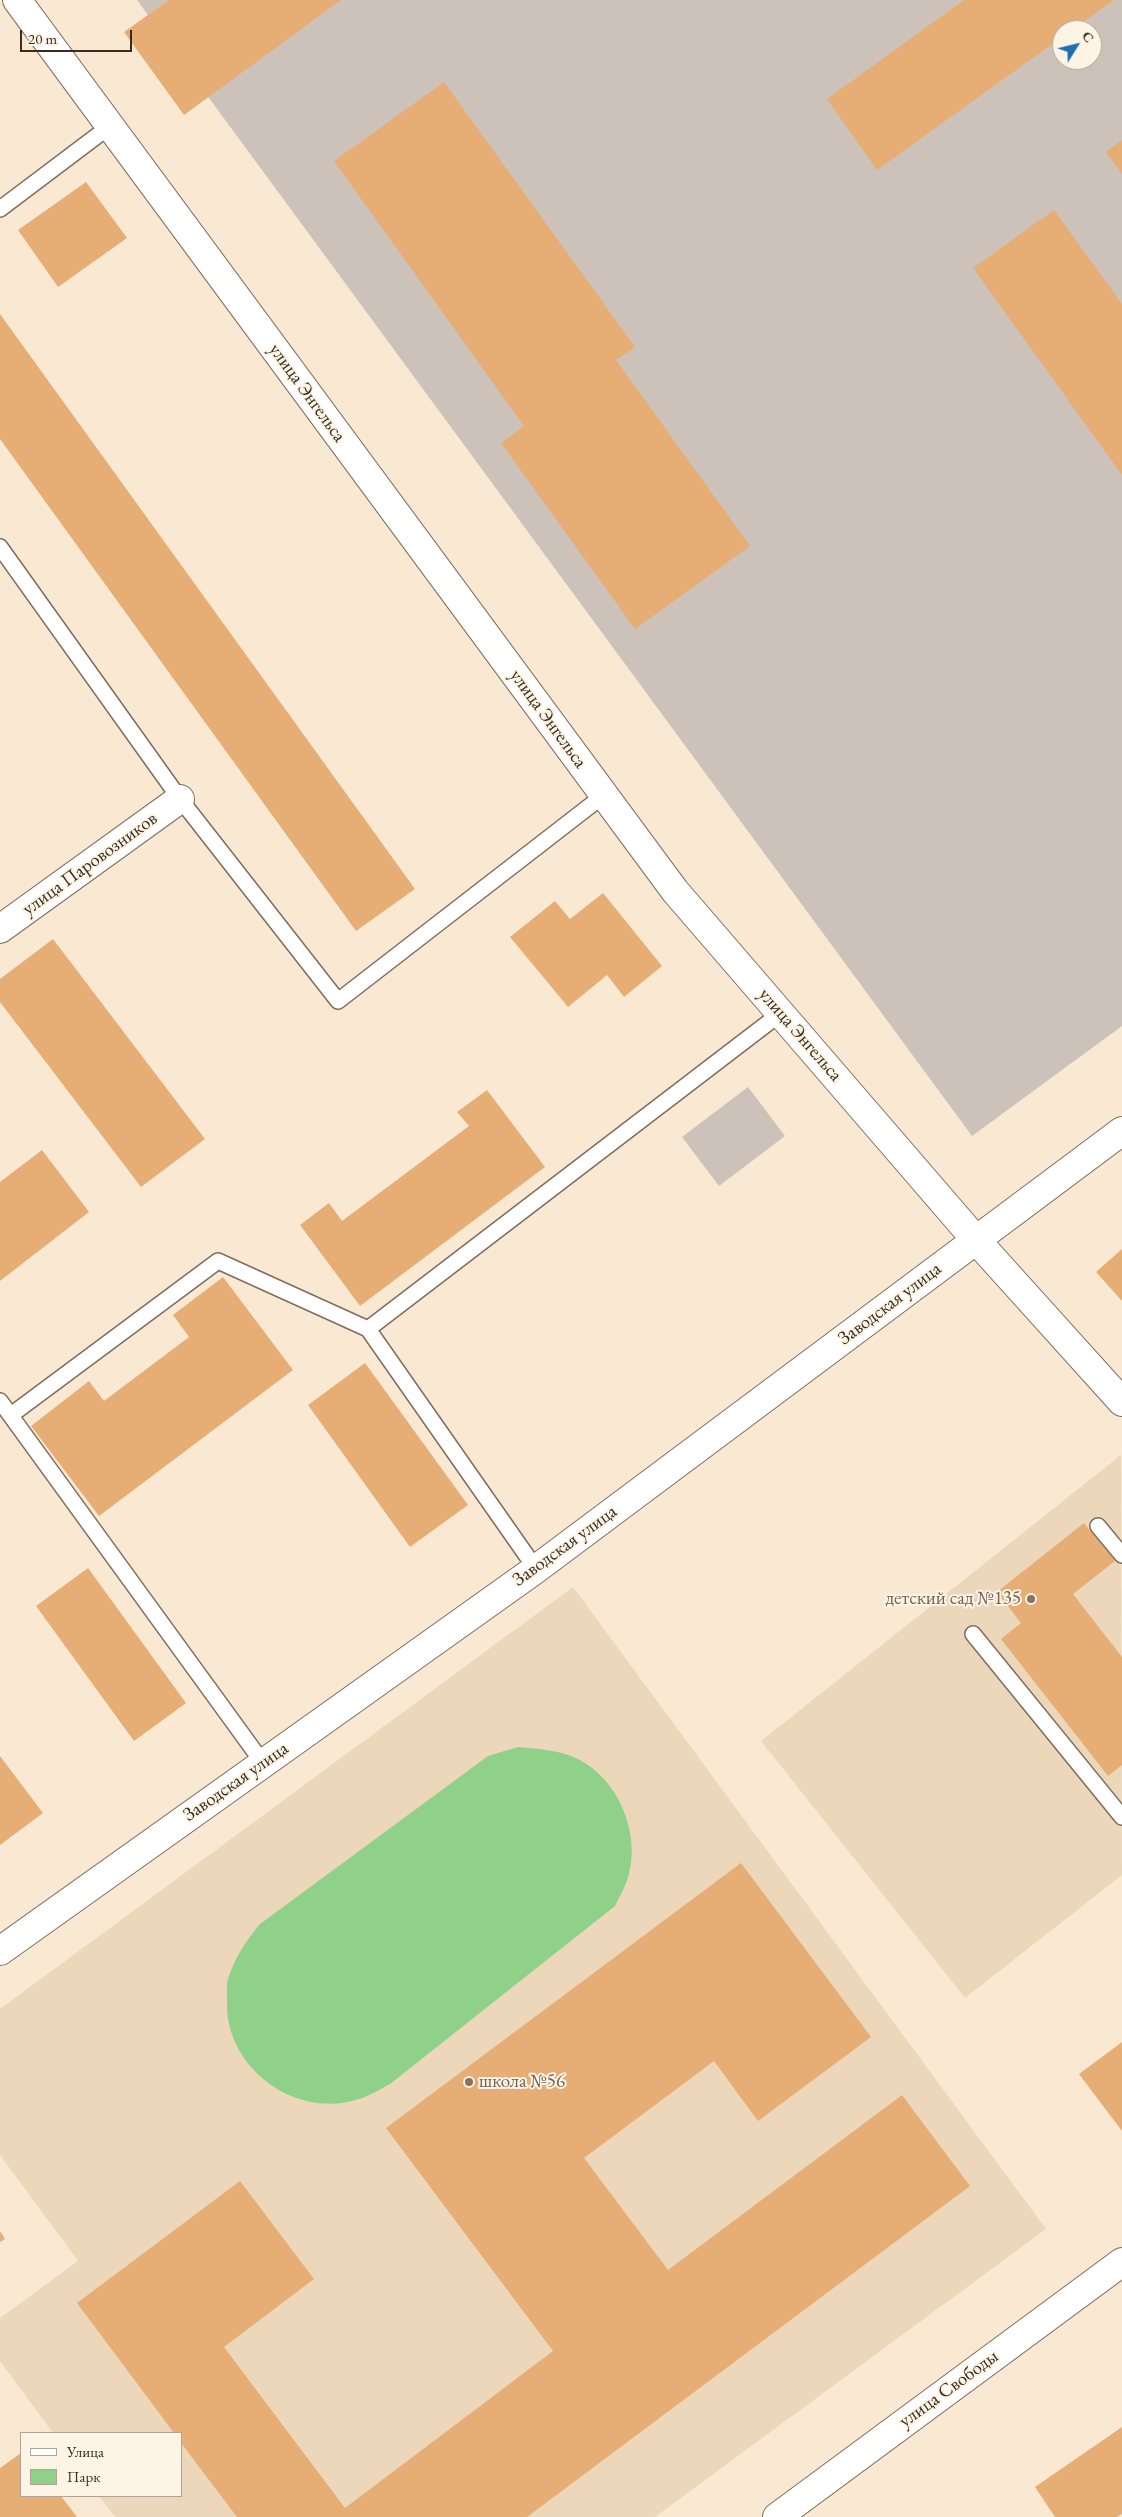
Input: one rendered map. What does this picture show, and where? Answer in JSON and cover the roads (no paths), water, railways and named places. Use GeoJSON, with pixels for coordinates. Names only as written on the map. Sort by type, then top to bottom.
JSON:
{"type":"FeatureCollection","features":[{"type":"Feature","properties":{"kind":"street","name":"улица Энгельса"},"geometry":{"type":"LineString","coordinates":[[17,0],[675,891],[976,1240],[1122,1402]]}},
{"type":"Feature","properties":{"kind":"street","name":"улица Паровозников"},"geometry":{"type":"LineString","coordinates":[[0,928],[180,799]]}},
{"type":"Feature","properties":{"kind":"street","name":"Заводская улица"},"geometry":{"type":"LineString","coordinates":[[0,1951],[536,1569],[1122,1131]]}},
{"type":"Feature","properties":{"kind":"street","name":"улица Свободы"},"geometry":{"type":"LineString","coordinates":[[777,2517],[1122,2264]]}},
{"type":"Feature","properties":{"kind":"lane"},"geometry":{"type":"LineString","coordinates":[[0,209],[110,126]]}},
{"type":"Feature","properties":{"kind":"lane"},"geometry":{"type":"LineString","coordinates":[[0,547],[180,799],[338,1001],[604,795]]}},
{"type":"Feature","properties":{"kind":"lane"},"geometry":{"type":"LineString","coordinates":[[368,1329],[780,1013]]}},
{"type":"Feature","properties":{"kind":"lane"},"geometry":{"type":"LineString","coordinates":[[11,1415],[218,1261],[368,1329],[536,1569]]}},
{"type":"Feature","properties":{"kind":"lane"},"geometry":{"type":"LineString","coordinates":[[0,1401],[263,1763]]}},
{"type":"Feature","properties":{"kind":"lane"},"geometry":{"type":"LineString","coordinates":[[1098,1526],[1122,1555]]}},
{"type":"Feature","properties":{"kind":"lane"},"geometry":{"type":"LineString","coordinates":[[973,1634],[1122,1817]]}},
{"type":"Feature","properties":{"kind":"place","name":"детский сад №135"},"geometry":{"type":"Point","coordinates":[1031,1599]}},
{"type":"Feature","properties":{"kind":"place","name":"школа №56"},"geometry":{"type":"Point","coordinates":[469,2082]}}]}
